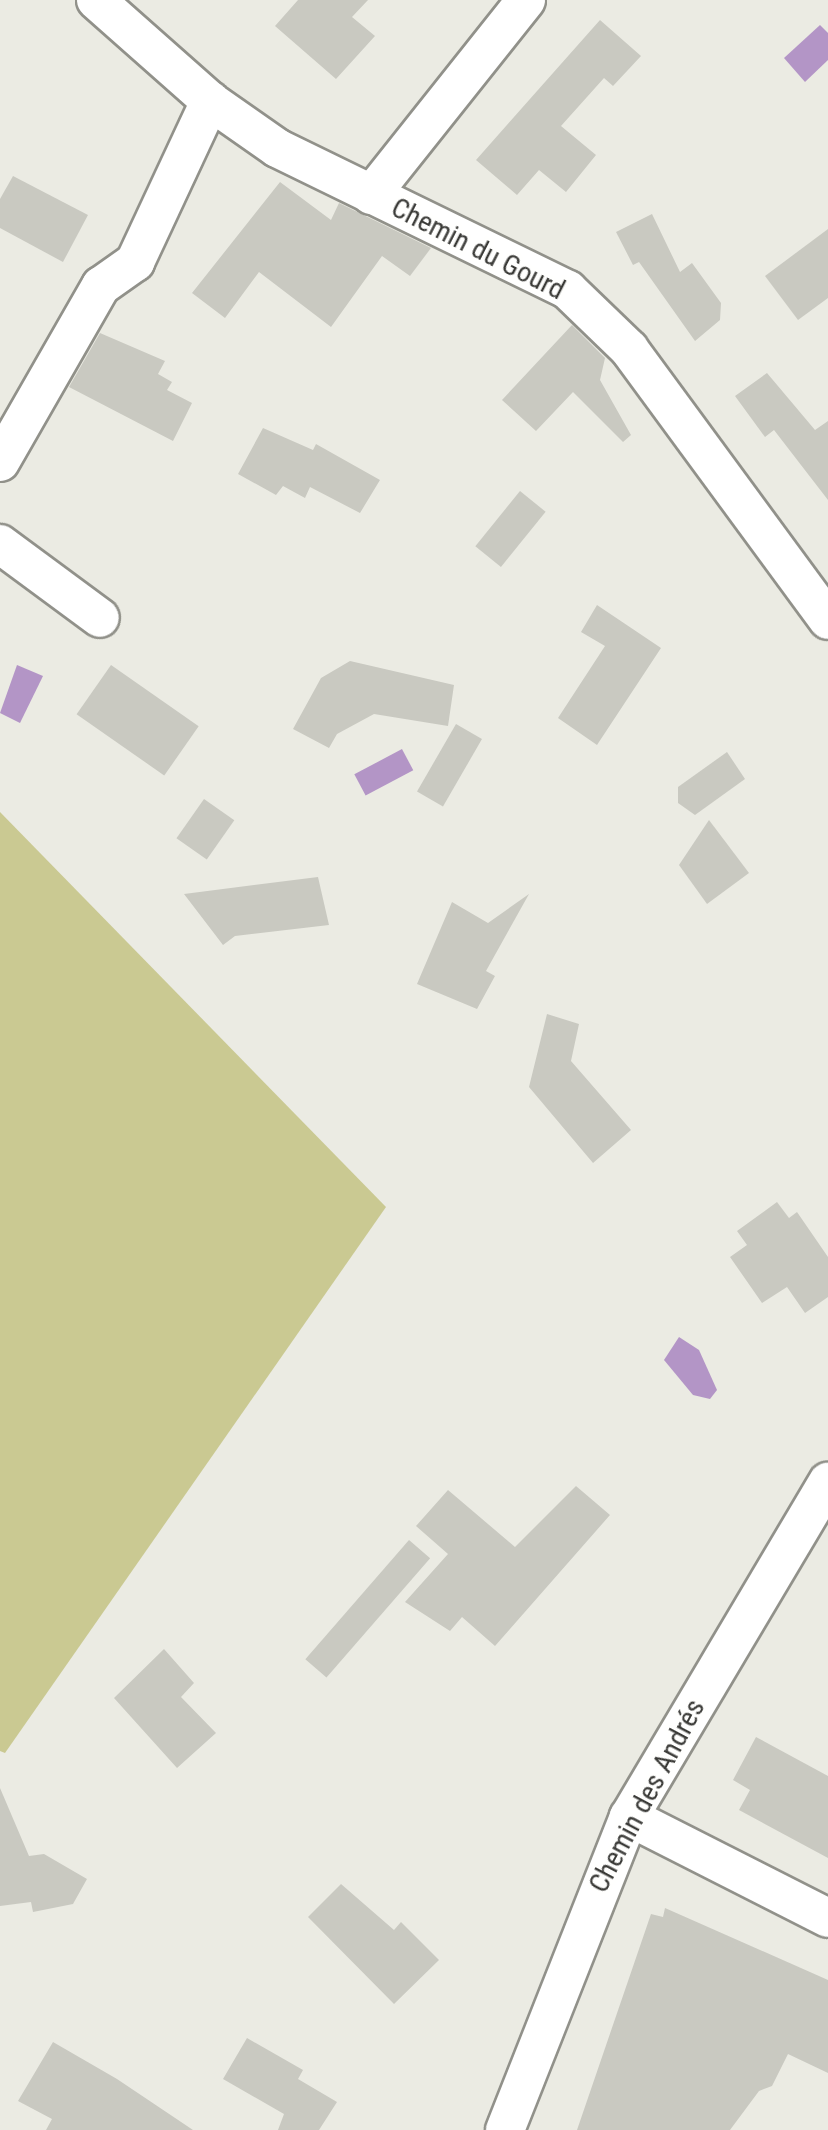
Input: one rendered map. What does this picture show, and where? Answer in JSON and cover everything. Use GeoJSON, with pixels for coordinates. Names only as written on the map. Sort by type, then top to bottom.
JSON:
{"type":"FeatureCollection","features":[{"type":"Feature","properties":{"kind":"street","name":"Chemin du Gourd"},"geometry":{"type":"LineString","coordinates":[[96,0],[210,100],[277,148],[568,290],[629,349],[828,620]]}},
{"type":"Feature","properties":{"kind":"street"},"geometry":{"type":"LineString","coordinates":[[371,196],[526,0]]}},
{"type":"Feature","properties":{"kind":"street"},"geometry":{"type":"LineString","coordinates":[[0,462],[100,286],[135,262],[210,100]]}},
{"type":"Feature","properties":{"kind":"street"},"geometry":{"type":"LineString","coordinates":[[0,544],[100,618]]}},
{"type":"Feature","properties":{"kind":"street","name":"Chemin des Andrés"},"geometry":{"type":"LineString","coordinates":[[506,2130],[629,1818],[828,1482]]}},
{"type":"Feature","properties":{"kind":"street"},"geometry":{"type":"LineString","coordinates":[[629,1818],[828,1918]]}},
{"type":"Feature","properties":{"kind":"shaded area"},"geometry":{"type":"Polygon","coordinates":[[[820,25],[828,33],[828,60],[805,82],[784,58],[820,25]]]}},
{"type":"Feature","properties":{"kind":"shaded area"},"geometry":{"type":"Polygon","coordinates":[[[17,665],[43,676],[20,723],[0,713],[17,665]]]}},
{"type":"Feature","properties":{"kind":"shaded area"},"geometry":{"type":"Polygon","coordinates":[[[402,749],[413,770],[366,796],[354,774],[402,749]]]}},
{"type":"Feature","properties":{"kind":"shaded area"},"geometry":{"type":"Polygon","coordinates":[[[0,812],[386,1207],[5,1753],[0,1751],[0,812]]]}},
{"type":"Feature","properties":{"kind":"shaded area"},"geometry":{"type":"Polygon","coordinates":[[[679,1337],[699,1350],[717,1390],[710,1399],[693,1395],[664,1360],[679,1337]]]}},
{"type":"Feature","properties":{"kind":"building"},"geometry":{"type":"Polygon","coordinates":[[[298,0],[368,0],[352,17],[375,36],[336,79],[275,26],[298,0]]]}},
{"type":"Feature","properties":{"kind":"building"},"geometry":{"type":"Polygon","coordinates":[[[600,20],[641,56],[613,86],[604,78],[561,126],[596,155],[566,192],[539,170],[517,195],[476,160],[600,20]]]}},
{"type":"Feature","properties":{"kind":"building"},"geometry":{"type":"Polygon","coordinates":[[[13,176],[88,215],[63,262],[0,228],[0,199],[13,176]]]}},
{"type":"Feature","properties":{"kind":"building"},"geometry":{"type":"Polygon","coordinates":[[[280,182],[331,220],[339,203],[431,248],[410,276],[382,256],[331,327],[259,272],[225,318],[192,293],[280,182]]]}},
{"type":"Feature","properties":{"kind":"building"},"geometry":{"type":"Polygon","coordinates":[[[652,214],[680,272],[692,263],[721,303],[720,320],[695,341],[639,262],[633,265],[616,232],[652,214]]]}},
{"type":"Feature","properties":{"kind":"building"},"geometry":{"type":"Polygon","coordinates":[[[828,229],[828,298],[798,320],[765,276],[828,229]]]}},
{"type":"Feature","properties":{"kind":"building"},"geometry":{"type":"Polygon","coordinates":[[[572,325],[605,358],[600,380],[631,435],[623,442],[573,392],[536,431],[502,400],[572,325]]]}},
{"type":"Feature","properties":{"kind":"building"},"geometry":{"type":"Polygon","coordinates":[[[100,333],[165,361],[158,374],[172,382],[167,390],[192,403],[173,441],[69,387],[100,333]]]}},
{"type":"Feature","properties":{"kind":"building"},"geometry":{"type":"Polygon","coordinates":[[[767,373],[815,430],[828,421],[828,500],[774,430],[765,437],[735,396],[767,373]]]}},
{"type":"Feature","properties":{"kind":"building"},"geometry":{"type":"Polygon","coordinates":[[[263,428],[313,450],[316,444],[380,480],[360,513],[310,487],[305,498],[283,486],[276,495],[238,474],[263,428]]]}},
{"type":"Feature","properties":{"kind":"building"},"geometry":{"type":"Polygon","coordinates":[[[520,491],[546,512],[501,567],[475,546],[520,491]]]}},
{"type":"Feature","properties":{"kind":"building"},"geometry":{"type":"Polygon","coordinates":[[[597,605],[661,648],[597,745],[558,718],[605,646],[581,632],[597,605]]]}},
{"type":"Feature","properties":{"kind":"building"},"geometry":{"type":"Polygon","coordinates":[[[350,661],[454,685],[448,726],[374,714],[337,734],[329,748],[293,729],[321,678],[350,661]]]}},
{"type":"Feature","properties":{"kind":"building"},"geometry":{"type":"Polygon","coordinates":[[[111,665],[199,726],[164,776],[77,714],[111,665]]]}},
{"type":"Feature","properties":{"kind":"building"},"geometry":{"type":"Polygon","coordinates":[[[456,724],[482,739],[443,807],[417,792],[456,724]]]}},
{"type":"Feature","properties":{"kind":"building"},"geometry":{"type":"Polygon","coordinates":[[[727,752],[745,779],[695,815],[678,803],[678,787],[727,752]]]}},
{"type":"Feature","properties":{"kind":"building"},"geometry":{"type":"Polygon","coordinates":[[[204,799],[234,820],[207,860],[176,838],[204,799]]]}},
{"type":"Feature","properties":{"kind":"building"},"geometry":{"type":"Polygon","coordinates":[[[709,820],[749,873],[707,904],[679,865],[709,820]]]}},
{"type":"Feature","properties":{"kind":"building"},"geometry":{"type":"Polygon","coordinates":[[[318,877],[329,925],[235,936],[223,945],[184,894],[318,877]]]}},
{"type":"Feature","properties":{"kind":"building"},"geometry":{"type":"Polygon","coordinates":[[[529,894],[486,971],[495,976],[477,1009],[417,984],[452,902],[488,923],[529,894]]]}},
{"type":"Feature","properties":{"kind":"building"},"geometry":{"type":"Polygon","coordinates":[[[547,1014],[579,1024],[571,1061],[631,1130],[593,1163],[529,1087],[547,1014]]]}},
{"type":"Feature","properties":{"kind":"building"},"geometry":{"type":"Polygon","coordinates":[[[777,1202],[789,1218],[797,1212],[828,1257],[828,1297],[805,1313],[787,1287],[762,1303],[730,1257],[747,1245],[737,1231],[777,1202]]]}},
{"type":"Feature","properties":{"kind":"building"},"geometry":{"type":"Polygon","coordinates":[[[576,1486],[610,1515],[495,1646],[462,1617],[450,1631],[405,1602],[448,1554],[416,1526],[448,1490],[515,1547],[576,1486]]]}},
{"type":"Feature","properties":{"kind":"building"},"geometry":{"type":"Polygon","coordinates":[[[409,1540],[430,1558],[326,1678],[305,1659],[409,1540]]]}},
{"type":"Feature","properties":{"kind":"building"},"geometry":{"type":"Polygon","coordinates":[[[164,1649],[194,1683],[181,1697],[216,1733],[177,1768],[114,1698],[164,1649]]]}},
{"type":"Feature","properties":{"kind":"building"},"geometry":{"type":"Polygon","coordinates":[[[756,1737],[828,1776],[828,1858],[739,1810],[750,1790],[733,1780],[756,1737]]]}},
{"type":"Feature","properties":{"kind":"building"},"geometry":{"type":"Polygon","coordinates":[[[0,1788],[29,1856],[44,1854],[87,1879],[73,1904],[33,1912],[31,1902],[0,1906],[0,1788]]]}},
{"type":"Feature","properties":{"kind":"building"},"geometry":{"type":"Polygon","coordinates":[[[341,1884],[394,1930],[401,1922],[439,1960],[394,2004],[308,1917],[341,1884]]]}},
{"type":"Feature","properties":{"kind":"building"},"geometry":{"type":"Polygon","coordinates":[[[665,1908],[828,1980],[828,2073],[788,2054],[772,2086],[759,2091],[730,2130],[577,2130],[651,1914],[663,1917],[665,1908]]]}},
{"type":"Feature","properties":{"kind":"building"},"geometry":{"type":"Polygon","coordinates":[[[247,2038],[303,2070],[298,2079],[337,2102],[319,2130],[278,2130],[284,2114],[223,2079],[247,2038]]]}},
{"type":"Feature","properties":{"kind":"building"},"geometry":{"type":"Polygon","coordinates":[[[53,2042],[193,2130],[46,2130],[52,2119],[18,2101],[53,2042]]]}}]}
